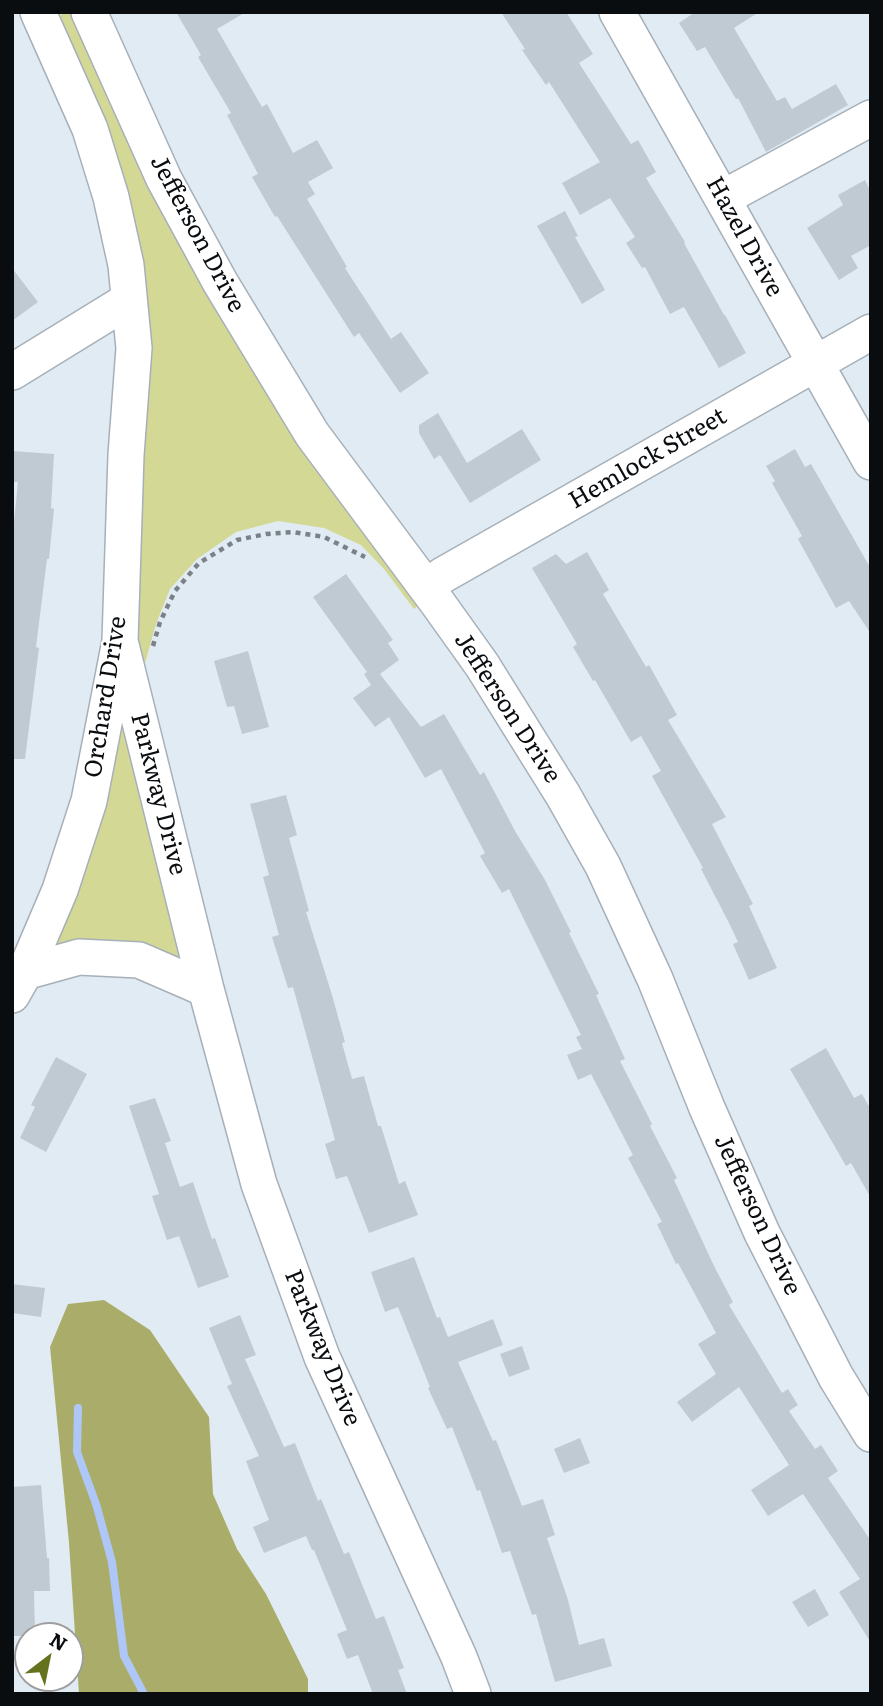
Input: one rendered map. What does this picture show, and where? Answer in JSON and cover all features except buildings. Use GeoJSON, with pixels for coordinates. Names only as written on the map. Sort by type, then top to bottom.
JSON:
{"type":"FeatureCollection","features":[{"type":"Feature","properties":{"kind":"street"},"geometry":{"type":"LineString","coordinates":[[12,372],[129,300],[124,255],[101,161],[90,129],[38,12]]}},
{"type":"Feature","properties":{"kind":"street","name":"Jefferson Drive"},"geometry":{"type":"LineString","coordinates":[[89,12],[164,179],[220,282],[312,434],[426,587],[518,721],[603,866],[655,979],[707,1108],[762,1233],[836,1377],[871,1434]]}},
{"type":"Feature","properties":{"kind":"street","name":"Hazel Drive"},"geometry":{"type":"LineString","coordinates":[[617,12],[871,463]]}},
{"type":"Feature","properties":{"kind":"street"},"geometry":{"type":"LineString","coordinates":[[723,198],[871,118]]}},
{"type":"Feature","properties":{"kind":"street","name":"Orchard Drive"},"geometry":{"type":"LineString","coordinates":[[19,983],[60,890],[89,801],[123,653],[127,455],[134,348],[129,300]]}},
{"type":"Feature","properties":{"kind":"street","name":"Hemlock Street"},"geometry":{"type":"LineString","coordinates":[[426,587],[871,332]]}},
{"type":"Feature","properties":{"kind":"street","name":"Parkway Drive"},"geometry":{"type":"LineString","coordinates":[[123,653],[206,989],[259,1184],[322,1357],[460,1657],[473,1694]]}},
{"type":"Feature","properties":{"kind":"street"},"geometry":{"type":"LineString","coordinates":[[19,983],[79,957],[139,960],[206,989]]}},
{"type":"Feature","properties":{"kind":"path"},"geometry":{"type":"LineString","coordinates":[[123,653],[140,670],[151,671],[153,646],[160,622],[175,591],[199,563],[237,540],[293,532],[324,537],[369,560]]}},
{"type":"Feature","properties":{"kind":"green space"},"geometry":{"type":"Polygon","coordinates":[[[62,12],[76,16],[423,602],[414,609],[384,569],[361,545],[324,528],[278,521],[236,532],[197,559],[170,589],[156,624],[144,667],[137,667],[138,515],[147,403],[57,27],[62,12]]]}},
{"type":"Feature","properties":{"kind":"green space"},"geometry":{"type":"Polygon","coordinates":[[[124,711],[187,961],[46,951],[124,711]]]}},
{"type":"Feature","properties":{"kind":"green space"},"geometry":{"type":"Polygon","coordinates":[[[104,1300],[150,1330],[209,1417],[213,1494],[237,1549],[266,1594],[308,1679],[308,1694],[79,1694],[84,1692],[84,1622],[74,1622],[50,1347],[68,1304],[104,1300]]]}},
{"type":"Feature","properties":{"kind":"waterway"},"geometry":{"type":"LineString","coordinates":[[78,1408],[77,1452],[96,1504],[112,1562],[124,1656],[144,1694]]}}]}
